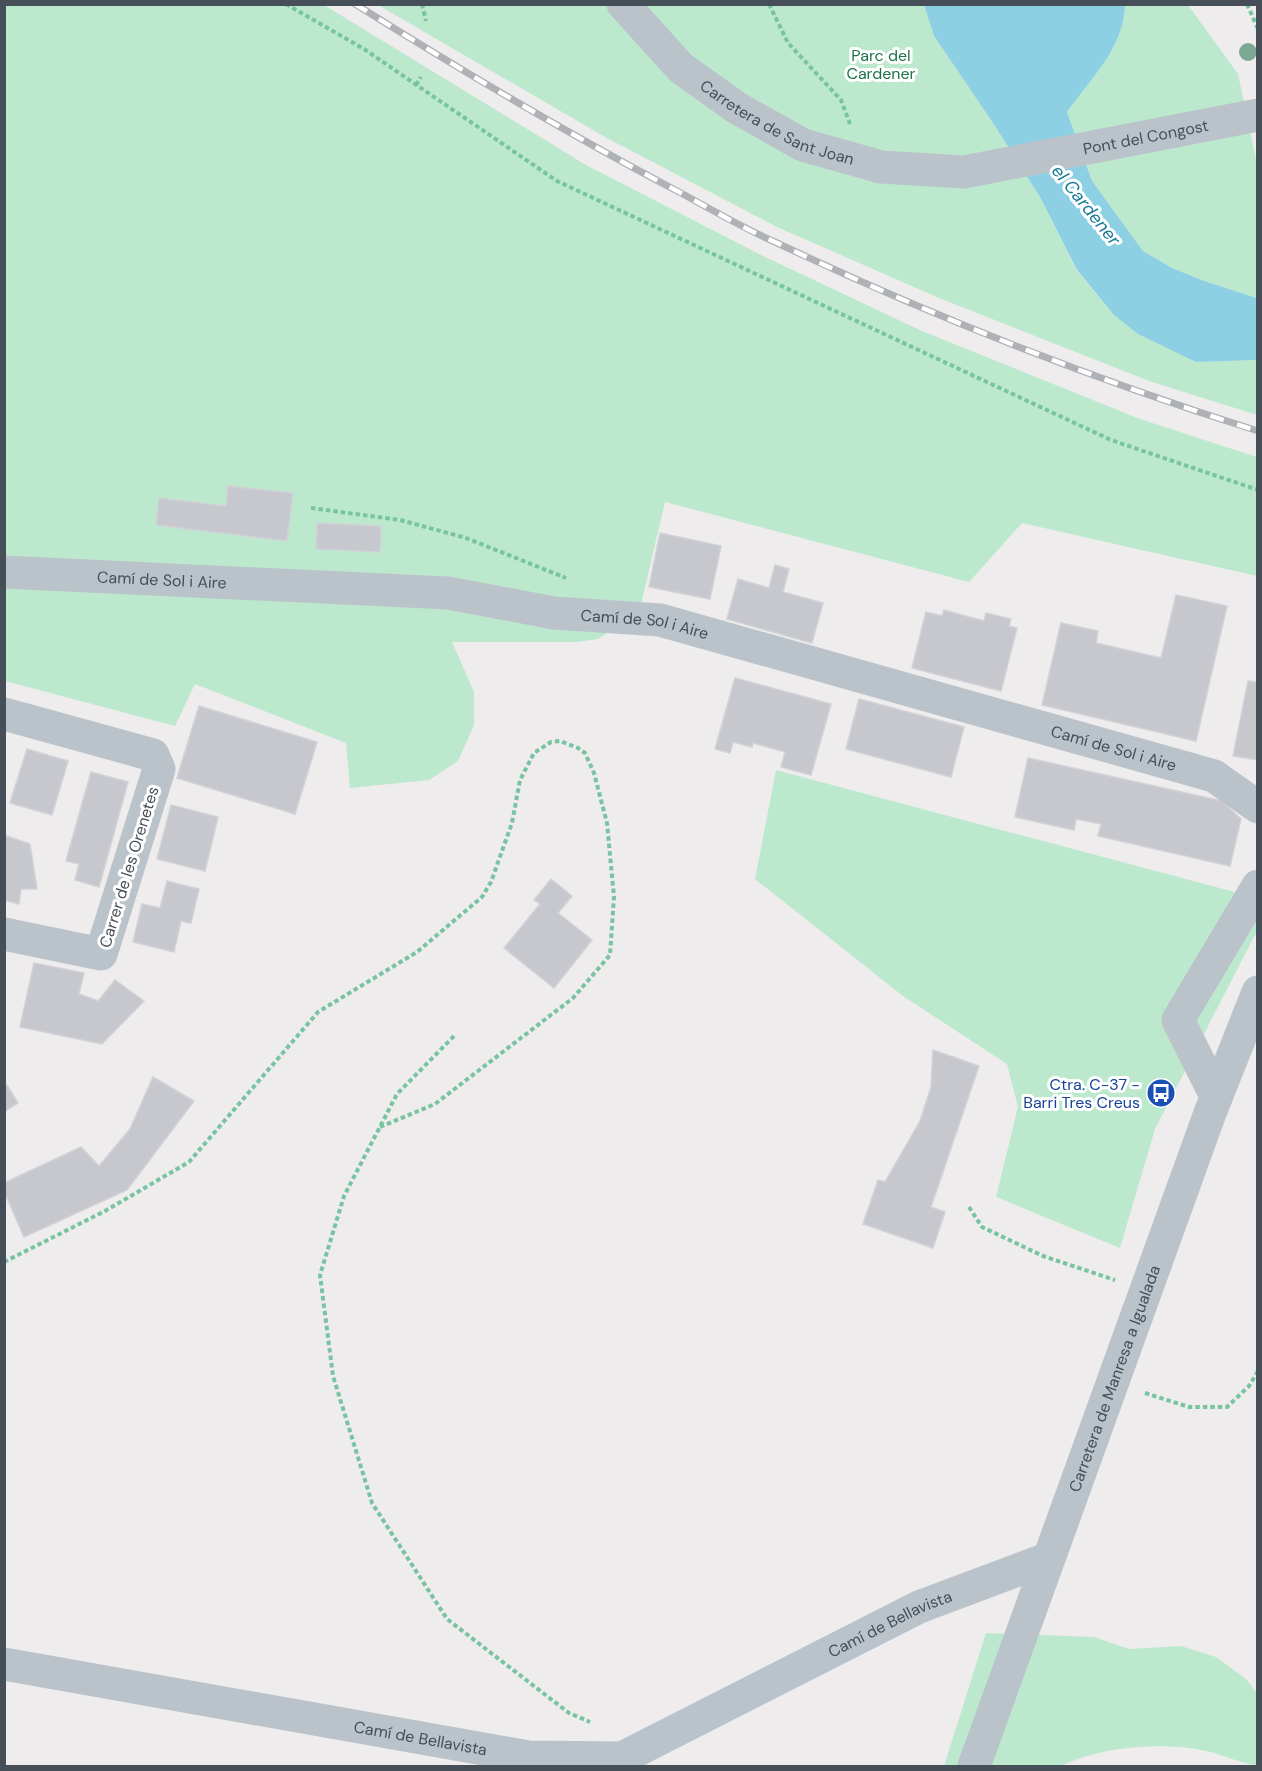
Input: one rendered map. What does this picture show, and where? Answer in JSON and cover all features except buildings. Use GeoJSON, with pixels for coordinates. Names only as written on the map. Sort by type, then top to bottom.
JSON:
{"type":"FeatureCollection","features":[{"type":"Feature","properties":{"kind":"street","name":"Carretera de Sant Joan"},"geometry":{"type":"LineString","coordinates":[[623,4],[681,69],[737,108],[804,145],[881,167],[964,172]]}},
{"type":"Feature","properties":{"kind":"street","name":"Pont del Congost"},"geometry":{"type":"LineString","coordinates":[[964,172],[1257,115]]}},
{"type":"Feature","properties":{"kind":"street","name":"Camí de Sol i Aire"},"geometry":{"type":"LineString","coordinates":[[4,572],[448,592],[554,613],[660,620],[1214,776],[1257,807]]}},
{"type":"Feature","properties":{"kind":"street","name":"Carrer de les Orenetes"},"geometry":{"type":"LineString","coordinates":[[4,714],[153,755],[159,769],[101,954],[4,934]]}},
{"type":"Feature","properties":{"kind":"street"},"geometry":{"type":"LineString","coordinates":[[1216,1096],[1178,1020],[1257,886]]}},
{"type":"Feature","properties":{"kind":"street","name":"Carretera de Manresa a Igualada"},"geometry":{"type":"LineString","coordinates":[[974,1767],[1047,1559],[1216,1096],[1257,992]]}},
{"type":"Feature","properties":{"kind":"street","name":"Camí de Bellavista"},"geometry":{"type":"LineString","coordinates":[[4,1664],[529,1757],[622,1758],[918,1607],[1047,1559]]}},
{"type":"Feature","properties":{"kind":"path"},"geometry":{"type":"LineString","coordinates":[[286,4],[364,50],[557,181],[1110,440],[1257,490]]}},
{"type":"Feature","properties":{"kind":"path"},"geometry":{"type":"LineString","coordinates":[[422,4],[426,21]]}},
{"type":"Feature","properties":{"kind":"path"},"geometry":{"type":"LineString","coordinates":[[769,4],[788,42],[841,100],[851,124]]}},
{"type":"Feature","properties":{"kind":"path"},"geometry":{"type":"LineString","coordinates":[[1247,4],[1257,29]]}},
{"type":"Feature","properties":{"kind":"path"},"geometry":{"type":"LineString","coordinates":[[417,85],[421,76]]}},
{"type":"Feature","properties":{"kind":"path"},"geometry":{"type":"LineString","coordinates":[[311,508],[400,520],[455,535],[575,581]]}},
{"type":"Feature","properties":{"kind":"path"},"geometry":{"type":"LineString","coordinates":[[4,1262],[105,1211],[189,1162],[318,1012],[417,952],[482,897],[491,882],[512,823],[520,780],[534,753],[551,742],[561,741],[578,748],[585,753],[594,773],[607,823],[614,897],[610,955],[573,998],[435,1104],[380,1127]]}},
{"type":"Feature","properties":{"kind":"path"},"geometry":{"type":"LineString","coordinates":[[454,1036],[398,1094],[344,1196],[320,1275],[333,1376],[372,1503],[447,1619],[569,1713],[591,1722]]}},
{"type":"Feature","properties":{"kind":"path"},"geometry":{"type":"LineString","coordinates":[[969,1207],[982,1227],[1044,1256],[1147,1290]]}},
{"type":"Feature","properties":{"kind":"path"},"geometry":{"type":"LineString","coordinates":[[1113,1383],[1189,1407],[1227,1407],[1249,1386],[1257,1371]]}},
{"type":"Feature","properties":{"kind":"green space"},"geometry":{"type":"Polygon","coordinates":[[[4,5],[324,5],[586,165],[763,256],[922,331],[1140,419],[1257,457],[1257,576],[1022,523],[969,582],[665,502],[639,613],[598,639],[576,642],[452,642],[474,692],[474,725],[458,761],[429,780],[350,788],[346,743],[195,684],[175,726],[5,681],[4,5]]]}},
{"type":"Feature","properties":{"kind":"green space","name":"Parc del Cardener"},"geometry":{"type":"Polygon","coordinates":[[[378,5],[924,5],[934,36],[1040,197],[1077,271],[1114,315],[1196,362],[1257,360],[1257,415],[1149,381],[939,298],[777,227],[605,137],[378,5]]]}},
{"type":"Feature","properties":{"kind":"green space"},"geometry":{"type":"Polygon","coordinates":[[[1125,5],[1188,5],[1238,74],[1257,164],[1257,298],[1171,268],[1143,251],[1092,181],[1067,112],[1113,49],[1123,21],[1125,5]]]}},
{"type":"Feature","properties":{"kind":"green space"},"geometry":{"type":"Polygon","coordinates":[[[776,770],[1257,898],[1257,931],[1155,1129],[1120,1248],[996,1197],[1018,1107],[1007,1064],[903,996],[755,879],[776,770]]]}},
{"type":"Feature","properties":{"kind":"green space"},"geometry":{"type":"Polygon","coordinates":[[[986,1633],[1094,1637],[1129,1649],[1181,1646],[1216,1657],[1246,1679],[1257,1693],[1257,1766],[1204,1750],[1163,1746],[1108,1751],[1061,1766],[944,1766],[986,1633]]]}},
{"type":"Feature","properties":{"kind":"water","name":"el Cardener"},"geometry":{"type":"Polygon","coordinates":[[[924,5],[1125,5],[1123,21],[1113,49],[1067,112],[1092,181],[1143,251],[1172,268],[1257,298],[1257,360],[1196,362],[1138,334],[1114,315],[1077,270],[1040,197],[934,36],[924,5]]]}},
{"type":"Feature","properties":{"kind":"railway"},"geometry":{"type":"LineString","coordinates":[[355,4],[557,125],[763,237],[1013,345],[1135,390],[1258,431]]}},
{"type":"Feature","properties":{"kind":"place","name":"Ctra. C-37 - Barri Tres Creus"},"geometry":{"type":"Point","coordinates":[1161,1093]}}]}
